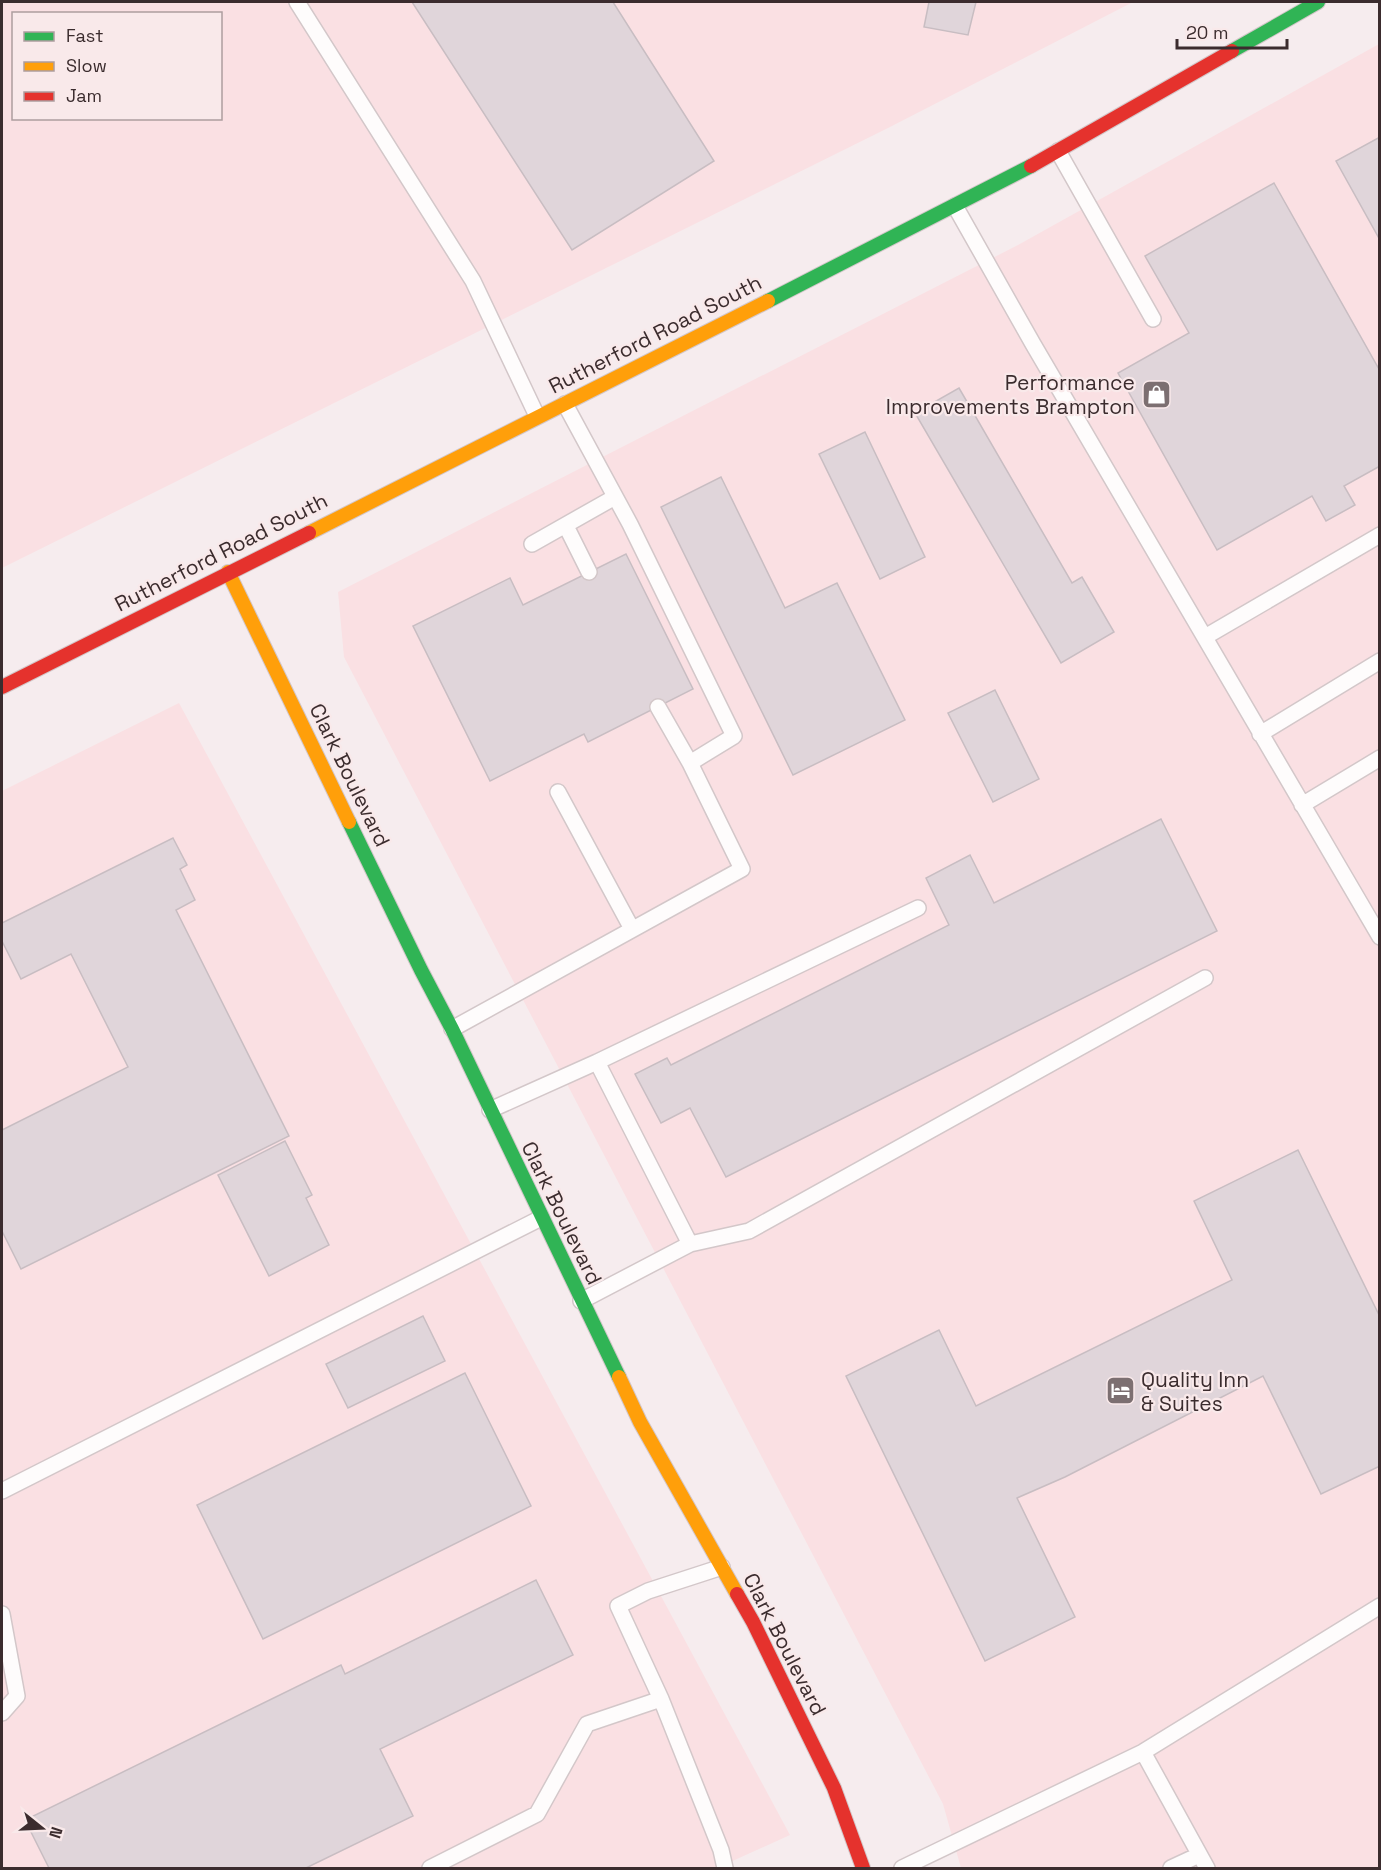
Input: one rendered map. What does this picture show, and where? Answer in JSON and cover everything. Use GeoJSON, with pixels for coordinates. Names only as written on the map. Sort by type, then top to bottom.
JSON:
{"type":"FeatureCollection","features":[{"type":"Feature","properties":{"kind":"street","name":"Rutherford Road South"},"geometry":{"type":"LineString","coordinates":[[2,687],[955,206],[1058,151],[1318,2]]}},
{"type":"Feature","properties":{"kind":"street","name":"Clark Boulevard"},"geometry":{"type":"LineString","coordinates":[[228,572],[452,1029],[640,1422],[753,1622],[834,1788],[863,1869]]}},
{"type":"Feature","properties":{"kind":"lane"},"geometry":{"type":"LineString","coordinates":[[297,2],[473,282],[537,416]]}},
{"type":"Feature","properties":{"kind":"lane"},"geometry":{"type":"LineString","coordinates":[[1058,151],[1153,319]]}},
{"type":"Feature","properties":{"kind":"lane"},"geometry":{"type":"LineString","coordinates":[[955,206],[1033,344],[1380,937]]}},
{"type":"Feature","properties":{"kind":"lane"},"geometry":{"type":"LineString","coordinates":[[565,404],[630,524],[734,736],[690,763]]}},
{"type":"Feature","properties":{"kind":"lane"},"geometry":{"type":"LineString","coordinates":[[532,544],[615,497]]}},
{"type":"Feature","properties":{"kind":"lane"},"geometry":{"type":"LineString","coordinates":[[566,526],[589,572]]}},
{"type":"Feature","properties":{"kind":"lane"},"geometry":{"type":"LineString","coordinates":[[1205,637],[1380,535]]}},
{"type":"Feature","properties":{"kind":"lane"},"geometry":{"type":"LineString","coordinates":[[1260,734],[1380,661]]}},
{"type":"Feature","properties":{"kind":"lane"},"geometry":{"type":"LineString","coordinates":[[452,1029],[742,868],[690,763],[658,706]]}},
{"type":"Feature","properties":{"kind":"lane"},"geometry":{"type":"LineString","coordinates":[[1302,805],[1380,758]]}},
{"type":"Feature","properties":{"kind":"lane"},"geometry":{"type":"LineString","coordinates":[[558,792],[632,929]]}},
{"type":"Feature","properties":{"kind":"lane"},"geometry":{"type":"LineString","coordinates":[[490,1110],[597,1062],[918,908]]}},
{"type":"Feature","properties":{"kind":"lane"},"geometry":{"type":"LineString","coordinates":[[581,1301],[690,1244],[749,1232],[1205,978]]}},
{"type":"Feature","properties":{"kind":"lane"},"geometry":{"type":"LineString","coordinates":[[597,1062],[690,1244]]}},
{"type":"Feature","properties":{"kind":"lane"},"geometry":{"type":"LineString","coordinates":[[2,1491],[541,1218]]}},
{"type":"Feature","properties":{"kind":"lane"},"geometry":{"type":"LineString","coordinates":[[722,1566],[648,1591],[618,1606],[661,1699],[722,1850],[725,1869]]}},
{"type":"Feature","properties":{"kind":"lane"},"geometry":{"type":"LineString","coordinates":[[902,1869],[1143,1752],[1380,1606]]}},
{"type":"Feature","properties":{"kind":"lane"},"geometry":{"type":"LineString","coordinates":[[2,1614],[17,1696],[2,1713]]}},
{"type":"Feature","properties":{"kind":"lane"},"geometry":{"type":"LineString","coordinates":[[430,1869],[537,1814],[587,1724],[661,1699]]}},
{"type":"Feature","properties":{"kind":"lane"},"geometry":{"type":"LineString","coordinates":[[1143,1752],[1207,1869]]}},
{"type":"Feature","properties":{"kind":"lane"},"geometry":{"type":"LineString","coordinates":[[1171,1869],[1199,1855]]}},
{"type":"Feature","properties":{"kind":"shaded area"},"geometry":{"type":"Polygon","coordinates":[[[2,2],[1133,2],[888,128],[2,568],[2,2]]]}},
{"type":"Feature","properties":{"kind":"shaded area"},"geometry":{"type":"Polygon","coordinates":[[[1379,44],[1379,1868],[961,1868],[943,1804],[344,657],[338,592],[1018,245],[1379,44]]]}},
{"type":"Feature","properties":{"kind":"shaded area"},"geometry":{"type":"Polygon","coordinates":[[[179,703],[790,1835],[717,1868],[2,1868],[2,791],[179,703]]]}},
{"type":"Feature","properties":{"kind":"building"},"geometry":{"type":"Polygon","coordinates":[[[412,2],[613,2],[714,161],[572,250],[412,2]]]}},
{"type":"Feature","properties":{"kind":"building"},"geometry":{"type":"Polygon","coordinates":[[[929,2],[976,2],[968,35],[924,27],[929,2]]]}},
{"type":"Feature","properties":{"kind":"building"},"geometry":{"type":"Polygon","coordinates":[[[1380,137],[1380,240],[1336,161],[1380,137]]]}},
{"type":"Feature","properties":{"kind":"building"},"geometry":{"type":"Polygon","coordinates":[[[1274,183],[1380,371],[1380,466],[1344,486],[1355,505],[1326,521],[1312,496],[1217,550],[1118,373],[1189,333],[1145,256],[1274,183]]]}},
{"type":"Feature","properties":{"kind":"building"},"geometry":{"type":"Polygon","coordinates":[[[959,388],[1072,583],[1082,577],[1114,632],[1061,663],[915,413],[959,388]]]}},
{"type":"Feature","properties":{"kind":"building"},"geometry":{"type":"Polygon","coordinates":[[[865,432],[925,557],[880,579],[819,454],[865,432]]]}},
{"type":"Feature","properties":{"kind":"building"},"geometry":{"type":"Polygon","coordinates":[[[721,477],[785,608],[837,583],[905,720],[793,775],[661,507],[721,477]]]}},
{"type":"Feature","properties":{"kind":"building"},"geometry":{"type":"Polygon","coordinates":[[[626,554],[693,689],[588,742],[584,734],[490,781],[413,626],[510,578],[523,605],[626,554]]]}},
{"type":"Feature","properties":{"kind":"building"},"geometry":{"type":"Polygon","coordinates":[[[995,690],[1039,779],[993,802],[948,713],[995,690]]]}},
{"type":"Feature","properties":{"kind":"building"},"geometry":{"type":"Polygon","coordinates":[[[1161,819],[1217,931],[726,1177],[690,1108],[661,1123],[635,1074],[667,1058],[671,1065],[949,925],[926,878],[970,855],[994,903],[1161,819]]]}},
{"type":"Feature","properties":{"kind":"building"},"geometry":{"type":"Polygon","coordinates":[[[173,838],[187,865],[180,869],[195,900],[176,910],[289,1136],[21,1269],[2,1231],[2,1130],[128,1067],[71,954],[21,979],[2,941],[2,923],[173,838]]]}},
{"type":"Feature","properties":{"kind":"building"},"geometry":{"type":"Polygon","coordinates":[[[285,1141],[312,1195],[306,1198],[329,1245],[269,1276],[218,1175],[285,1141]]]}},
{"type":"Feature","properties":{"kind":"building","name":"Quality Inn & Suites"},"geometry":{"type":"Polygon","coordinates":[[[1298,1150],[1380,1317],[1380,1466],[1321,1494],[1263,1376],[1065,1477],[1017,1498],[1075,1617],[985,1661],[846,1376],[939,1330],[976,1406],[1232,1280],[1194,1201],[1298,1150]]]}},
{"type":"Feature","properties":{"kind":"building"},"geometry":{"type":"Polygon","coordinates":[[[423,1316],[445,1361],[348,1408],[326,1364],[423,1316]]]}},
{"type":"Feature","properties":{"kind":"building"},"geometry":{"type":"Polygon","coordinates":[[[465,1373],[531,1506],[263,1639],[197,1505],[465,1373]]]}},
{"type":"Feature","properties":{"kind":"building"},"geometry":{"type":"Polygon","coordinates":[[[536,1580],[573,1655],[380,1749],[413,1816],[306,1868],[49,1868],[25,1820],[341,1665],[345,1674],[536,1580]]]}},
{"type":"Feature","properties":{"kind":"traffic: fast"},"geometry":{"type":"LineString","coordinates":[[1232,51],[1318,2]]}},
{"type":"Feature","properties":{"kind":"traffic: fast"},"geometry":{"type":"LineString","coordinates":[[768,301],[1031,166]]}},
{"type":"Feature","properties":{"kind":"traffic: fast"},"geometry":{"type":"LineString","coordinates":[[349,822],[452,1029],[619,1377]]}},
{"type":"Feature","properties":{"kind":"traffic: slow"},"geometry":{"type":"LineString","coordinates":[[309,533],[768,301]]}},
{"type":"Feature","properties":{"kind":"traffic: slow"},"geometry":{"type":"LineString","coordinates":[[228,572],[349,822]]}},
{"type":"Feature","properties":{"kind":"traffic: slow"},"geometry":{"type":"LineString","coordinates":[[619,1377],[640,1422],[737,1594]]}},
{"type":"Feature","properties":{"kind":"traffic: jam"},"geometry":{"type":"LineString","coordinates":[[1031,166],[1232,51]]}},
{"type":"Feature","properties":{"kind":"traffic: jam"},"geometry":{"type":"LineString","coordinates":[[2,687],[309,533]]}},
{"type":"Feature","properties":{"kind":"traffic: jam"},"geometry":{"type":"LineString","coordinates":[[737,1594],[834,1788],[863,1868]]}},
{"type":"Feature","properties":{"kind":"place","name":"Performance Improvements Brampton"},"geometry":{"type":"Point","coordinates":[1156,394]}},
{"type":"Feature","properties":{"kind":"place","name":"Quality Inn & Suites"},"geometry":{"type":"Point","coordinates":[1120,1391]}}]}
